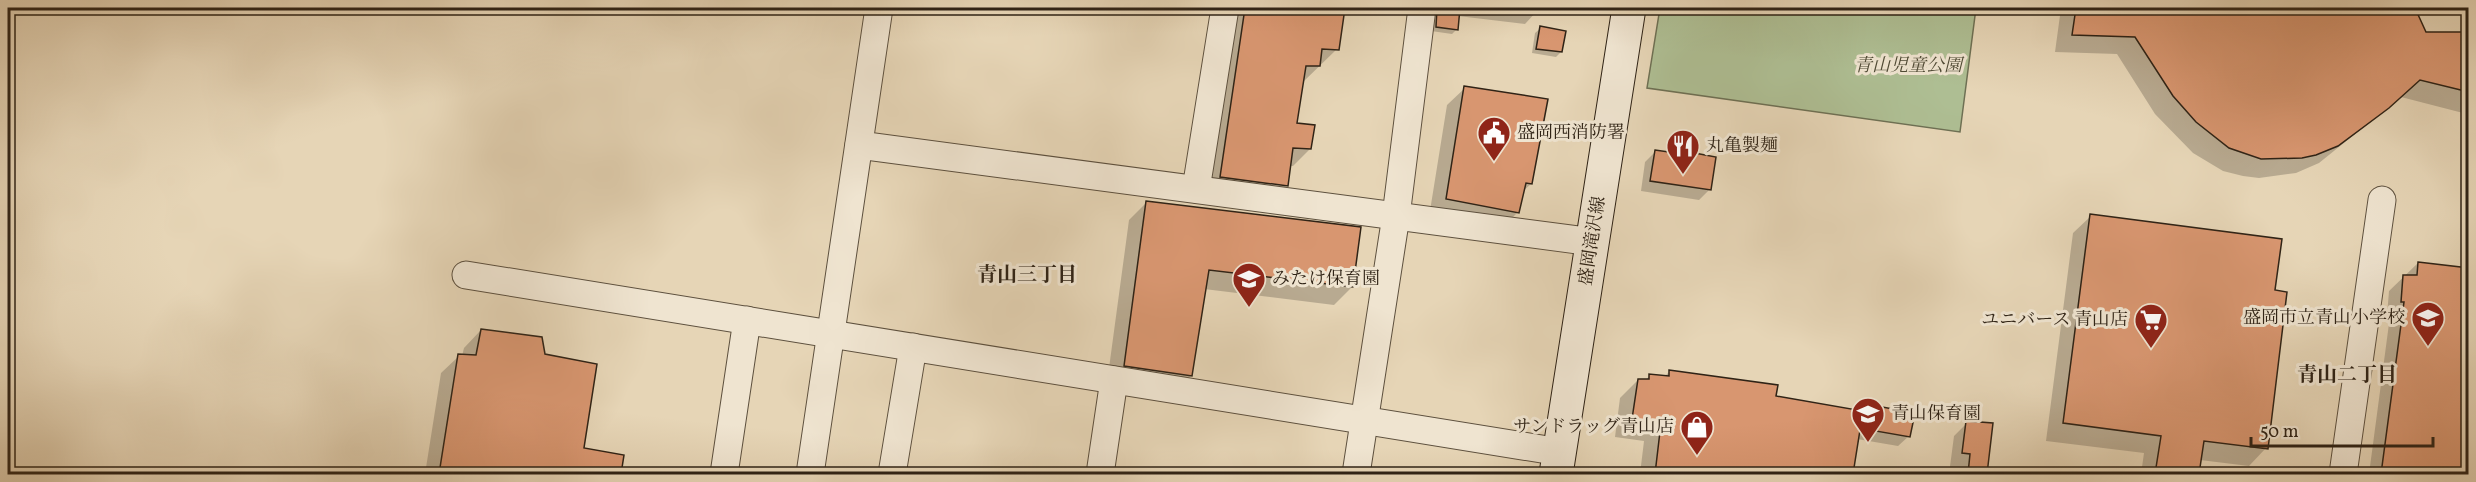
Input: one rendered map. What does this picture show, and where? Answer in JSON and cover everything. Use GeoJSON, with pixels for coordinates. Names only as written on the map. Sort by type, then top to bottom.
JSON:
{"type":"FeatureCollection","features":[{"type":"Feature","properties":{"kind":"main road","name":"盛岡滝沢線"},"geometry":{"type":"LineString","coordinates":[[1558,463],[1629,8]]}},
{"type":"Feature","properties":{"kind":"street"},"geometry":{"type":"LineString","coordinates":[[810,474],[879,8]]}},
{"type":"Feature","properties":{"kind":"street"},"geometry":{"type":"LineString","coordinates":[[1196,189],[1225,8]]}},
{"type":"Feature","properties":{"kind":"street"},"geometry":{"type":"LineString","coordinates":[[1356,474],[1396,216],[1422,8]]}},
{"type":"Feature","properties":{"kind":"street"},"geometry":{"type":"LineString","coordinates":[[859,145],[1593,242]]}},
{"type":"Feature","properties":{"kind":"street"},"geometry":{"type":"LineString","coordinates":[[2343,474],[2382,200]]}},
{"type":"Feature","properties":{"kind":"street"},"geometry":{"type":"LineString","coordinates":[[466,275],[1365,420],[1558,463]]}},
{"type":"Feature","properties":{"kind":"street"},"geometry":{"type":"LineString","coordinates":[[724,474],[747,320]]}},
{"type":"Feature","properties":{"kind":"street"},"geometry":{"type":"LineString","coordinates":[[892,474],[913,347]]}},
{"type":"Feature","properties":{"kind":"street"},"geometry":{"type":"LineString","coordinates":[[1100,474],[1114,380]]}},
{"type":"Feature","properties":{"kind":"green space","name":"青山児童公園"},"geometry":{"type":"Polygon","coordinates":[[[1660,8],[1976,8],[1960,132],[1647,88],[1660,8]]]}},
{"type":"Feature","properties":{"kind":"building"},"geometry":{"type":"Polygon","coordinates":[[[1245,8],[1345,8],[1339,50],[1322,49],[1320,66],[1306,66],[1297,123],[1315,125],[1311,149],[1293,148],[1288,186],[1220,177],[1245,8]]]}},
{"type":"Feature","properties":{"kind":"building"},"geometry":{"type":"Polygon","coordinates":[[[1437,8],[1460,8],[1458,30],[1436,27],[1437,8]]]}},
{"type":"Feature","properties":{"kind":"building"},"geometry":{"type":"Polygon","coordinates":[[[2076,8],[2415,8],[2426,32],[2469,32],[2469,92],[2420,80],[2389,108],[2338,146],[2302,158],[2261,159],[2229,148],[2196,122],[2173,96],[2135,37],[2072,35],[2076,8]]]}},
{"type":"Feature","properties":{"kind":"building"},"geometry":{"type":"Polygon","coordinates":[[[1540,26],[1566,31],[1562,52],[1536,49],[1540,26]]]}},
{"type":"Feature","properties":{"kind":"building"},"geometry":{"type":"Polygon","coordinates":[[[1464,86],[1548,99],[1532,184],[1526,183],[1519,213],[1446,199],[1464,86]]]}},
{"type":"Feature","properties":{"kind":"building"},"geometry":{"type":"Polygon","coordinates":[[[1655,150],[1689,155],[1689,152],[1716,157],[1711,190],[1650,181],[1655,150]]]}},
{"type":"Feature","properties":{"kind":"building"},"geometry":{"type":"Polygon","coordinates":[[[1146,201],[1361,227],[1353,287],[1209,270],[1192,376],[1124,366],[1146,201]]]}},
{"type":"Feature","properties":{"kind":"building"},"geometry":{"type":"Polygon","coordinates":[[[2090,214],[2282,239],[2275,290],[2287,292],[2268,449],[2204,441],[2199,474],[2155,474],[2161,436],[2063,423],[2090,214]]]}},
{"type":"Feature","properties":{"kind":"building","name":"盛岡市立青山小学校"},"geometry":{"type":"Polygon","coordinates":[[[2418,262],[2469,268],[2469,474],[2381,474],[2404,302],[2401,302],[2403,275],[2417,275],[2418,262]]]}},
{"type":"Feature","properties":{"kind":"building"},"geometry":{"type":"Polygon","coordinates":[[[481,329],[542,337],[545,354],[597,364],[584,448],[624,455],[621,474],[582,470],[581,474],[439,474],[458,354],[476,355],[481,329]]]}},
{"type":"Feature","properties":{"kind":"building"},"geometry":{"type":"Polygon","coordinates":[[[1669,370],[1778,385],[1776,396],[1863,411],[1853,474],[1655,474],[1661,423],[1632,419],[1638,379],[1649,379],[1649,374],[1669,376],[1669,370]]]}},
{"type":"Feature","properties":{"kind":"building"},"geometry":{"type":"Polygon","coordinates":[[[1866,404],[1915,413],[1910,437],[1864,429],[1866,404]]]}},
{"type":"Feature","properties":{"kind":"building"},"geometry":{"type":"Polygon","coordinates":[[[1966,421],[1993,423],[1987,474],[1968,474],[1970,454],[1962,453],[1966,421]]]}},
{"type":"Feature","properties":{"kind":"place","name":"盛岡西消防署"},"geometry":{"type":"Point","coordinates":[1494,162]}},
{"type":"Feature","properties":{"kind":"place","name":"丸亀製麺"},"geometry":{"type":"Point","coordinates":[1683,175]}},
{"type":"Feature","properties":{"kind":"place","name":"みたけ保育園"},"geometry":{"type":"Point","coordinates":[1249,308]}},
{"type":"Feature","properties":{"kind":"place","name":"盛岡市立青山小学校"},"geometry":{"type":"Point","coordinates":[2428,347]}},
{"type":"Feature","properties":{"kind":"place","name":"ユニバース 青山店"},"geometry":{"type":"Point","coordinates":[2151,349]}},
{"type":"Feature","properties":{"kind":"place","name":"青山保育園"},"geometry":{"type":"Point","coordinates":[1868,443]}},
{"type":"Feature","properties":{"kind":"place","name":"サンドラッグ青山店"},"geometry":{"type":"Point","coordinates":[1697,456]}},
{"type":"Feature","properties":{"kind":"district","name":"青山三丁目"},"geometry":{"type":"Point","coordinates":[1027,276]}},
{"type":"Feature","properties":{"kind":"district","name":"青山二丁目"},"geometry":{"type":"Point","coordinates":[2347,376]}}]}
